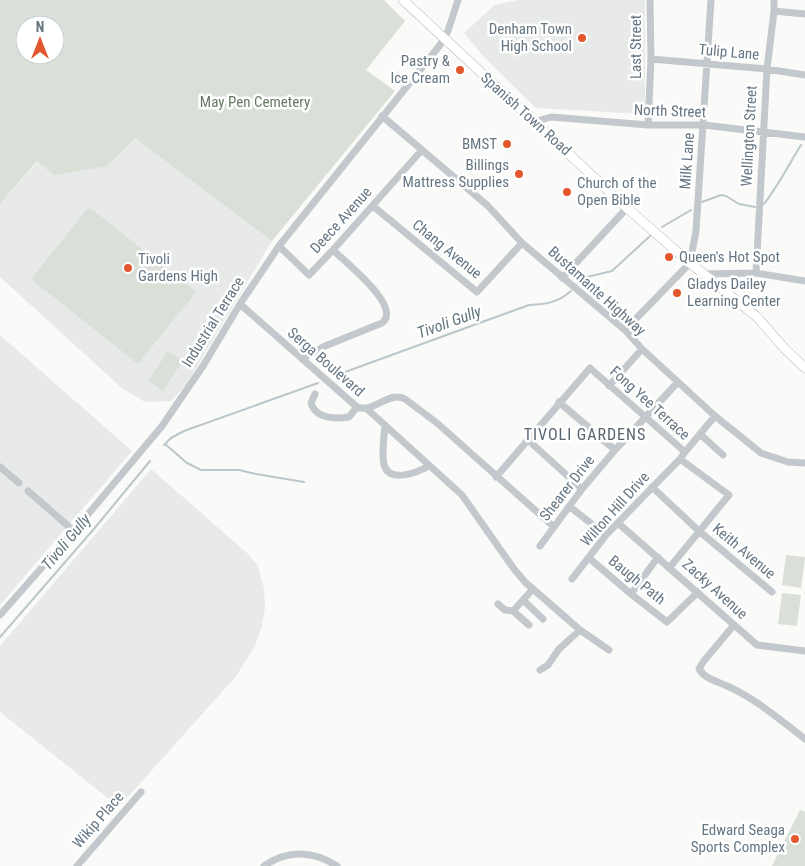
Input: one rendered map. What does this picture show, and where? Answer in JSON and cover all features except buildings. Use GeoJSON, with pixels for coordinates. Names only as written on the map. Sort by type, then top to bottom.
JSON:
{"type":"FeatureCollection","features":[{"type":"Feature","properties":{"kind":"main road","name":"Spanish Town Road"},"geometry":{"type":"LineString","coordinates":[[403,0],[627,208],[690,263],[757,317],[785,349],[805,368]]}},
{"type":"Feature","properties":{"kind":"street","name":"Industrial Terrace"},"geometry":{"type":"LineString","coordinates":[[0,615],[74,531],[162,426],[203,366],[240,304],[279,246],[444,38],[458,0]]}},
{"type":"Feature","properties":{"kind":"street","name":"Last Street"},"geometry":{"type":"LineString","coordinates":[[648,125],[651,58],[650,0]]}},
{"type":"Feature","properties":{"kind":"street","name":"Milk Lane"},"geometry":{"type":"LineString","coordinates":[[690,263],[696,231],[711,0]]}},
{"type":"Feature","properties":{"kind":"street","name":"Wellington Street"},"geometry":{"type":"LineString","coordinates":[[756,273],[767,69],[774,0]]}},
{"type":"Feature","properties":{"kind":"street"},"geometry":{"type":"LineString","coordinates":[[774,11],[805,14]]}},
{"type":"Feature","properties":{"kind":"street","name":"Tulip Lane"},"geometry":{"type":"LineString","coordinates":[[651,58],[805,74]]}},
{"type":"Feature","properties":{"kind":"street","name":"Bustamante Highway"},"geometry":{"type":"LineString","coordinates":[[382,116],[488,206],[522,243],[625,330],[642,349],[715,416],[761,453],[788,462],[805,463]]}},
{"type":"Feature","properties":{"kind":"street","name":"North Street"},"geometry":{"type":"LineString","coordinates":[[534,122],[551,117],[648,125],[704,125],[805,137]]}},
{"type":"Feature","properties":{"kind":"street","name":"Deece Avenue"},"geometry":{"type":"LineString","coordinates":[[279,246],[309,275],[421,151]]}},
{"type":"Feature","properties":{"kind":"street","name":"Chang Avenue"},"geometry":{"type":"LineString","coordinates":[[373,206],[477,292],[522,243]]}},
{"type":"Feature","properties":{"kind":"street"},"geometry":{"type":"LineString","coordinates":[[562,278],[627,208]]}},
{"type":"Feature","properties":{"kind":"street"},"geometry":{"type":"LineString","coordinates":[[302,359],[324,346],[386,320],[387,315],[384,303],[371,286],[333,250]]}},
{"type":"Feature","properties":{"kind":"street"},"geometry":{"type":"LineString","coordinates":[[625,330],[690,263]]}},
{"type":"Feature","properties":{"kind":"street"},"geometry":{"type":"LineString","coordinates":[[704,274],[756,273],[805,280]]}},
{"type":"Feature","properties":{"kind":"street","name":"Serga Boulevard"},"geometry":{"type":"LineString","coordinates":[[240,304],[357,407],[361,409],[366,408],[395,397],[401,397],[437,423],[554,527]]}},
{"type":"Feature","properties":{"kind":"street"},"geometry":{"type":"LineString","coordinates":[[609,386],[642,349]]}},
{"type":"Feature","properties":{"kind":"street","name":"Fong Yee Terrace"},"geometry":{"type":"LineString","coordinates":[[559,402],[590,368],[646,417],[682,456],[729,495],[699,531]]}},
{"type":"Feature","properties":{"kind":"street","name":"Shearer Drive"},"geometry":{"type":"LineString","coordinates":[[540,546],[582,489],[678,382]]}},
{"type":"Feature","properties":{"kind":"street"},"geometry":{"type":"LineString","coordinates":[[315,394],[311,404],[313,409],[322,416],[349,417],[357,407]]}},
{"type":"Feature","properties":{"kind":"street"},"geometry":{"type":"LineString","coordinates":[[496,477],[559,402],[615,450]]}},
{"type":"Feature","properties":{"kind":"street"},"geometry":{"type":"LineString","coordinates":[[366,408],[462,495],[514,569],[533,588],[580,630],[610,650]]}},
{"type":"Feature","properties":{"kind":"street","name":"Wilton Hill Drive"},"geometry":{"type":"LineString","coordinates":[[572,579],[606,535],[682,456],[715,416]]}},
{"type":"Feature","properties":{"kind":"street"},"geometry":{"type":"LineString","coordinates":[[384,425],[384,464],[388,471],[398,475],[409,475],[429,466]]}},
{"type":"Feature","properties":{"kind":"street"},"geometry":{"type":"LineString","coordinates":[[700,434],[724,455]]}},
{"type":"Feature","properties":{"kind":"street"},"geometry":{"type":"LineString","coordinates":[[528,440],[582,489]]}},
{"type":"Feature","properties":{"kind":"street"},"geometry":{"type":"LineString","coordinates":[[0,467],[19,483]]}},
{"type":"Feature","properties":{"kind":"street","name":"Keith Avenue"},"geometry":{"type":"LineString","coordinates":[[652,487],[699,531],[772,592]]}},
{"type":"Feature","properties":{"kind":"street"},"geometry":{"type":"LineString","coordinates":[[28,492],[74,531]]}},
{"type":"Feature","properties":{"kind":"street"},"geometry":{"type":"LineString","coordinates":[[570,507],[606,535]]}},
{"type":"Feature","properties":{"kind":"street","name":"Zacky Avenue"},"geometry":{"type":"LineString","coordinates":[[618,523],[658,556],[757,645],[805,651]]}},
{"type":"Feature","properties":{"kind":"street"},"geometry":{"type":"LineString","coordinates":[[670,567],[699,531]]}},
{"type":"Feature","properties":{"kind":"street"},"geometry":{"type":"LineString","coordinates":[[631,594],[658,556]]}},
{"type":"Feature","properties":{"kind":"street","name":"Baugh Path"},"geometry":{"type":"LineString","coordinates":[[589,558],[667,622],[698,592]]}},
{"type":"Feature","properties":{"kind":"street"},"geometry":{"type":"LineString","coordinates":[[512,611],[533,588]]}},
{"type":"Feature","properties":{"kind":"street"},"geometry":{"type":"LineString","coordinates":[[523,600],[543,619]]}},
{"type":"Feature","properties":{"kind":"street"},"geometry":{"type":"LineString","coordinates":[[498,604],[505,610],[512,611],[529,625]]}},
{"type":"Feature","properties":{"kind":"street"},"geometry":{"type":"LineString","coordinates":[[734,625],[699,669],[709,678],[743,693],[805,739]]}},
{"type":"Feature","properties":{"kind":"street"},"geometry":{"type":"LineString","coordinates":[[540,670],[548,665],[559,649],[580,630]]}},
{"type":"Feature","properties":{"kind":"street","name":"Wikip Place"},"geometry":{"type":"LineString","coordinates":[[77,866],[140,792]]}},
{"type":"Feature","properties":{"kind":"street"},"geometry":{"type":"LineString","coordinates":[[264,866],[278,858],[291,854],[317,856],[338,866]]}},
{"type":"Feature","properties":{"kind":"shaded area","name":"Denham Town High School"},"geometry":{"type":"Polygon","coordinates":[[[518,0],[645,0],[645,114],[536,108],[485,58],[464,33],[495,5],[518,0]]]}},
{"type":"Feature","properties":{"kind":"shaded area","name":"Tivoli Gardens High"},"geometry":{"type":"Polygon","coordinates":[[[135,138],[272,241],[186,385],[171,401],[145,402],[123,389],[0,277],[0,204],[38,161],[55,175],[135,138]]]}},
{"type":"Feature","properties":{"kind":"shaded area"},"geometry":{"type":"Polygon","coordinates":[[[0,335],[132,451],[0,605],[0,335]]]}},
{"type":"Feature","properties":{"kind":"shaded area"},"geometry":{"type":"Polygon","coordinates":[[[151,469],[247,553],[258,566],[264,588],[265,608],[255,646],[237,675],[119,807],[0,712],[0,646],[151,469]]]}},
{"type":"Feature","properties":{"kind":"green space","name":"May Pen Cemetery"},"geometry":{"type":"Polygon","coordinates":[[[0,0],[384,0],[405,21],[366,70],[395,91],[272,241],[135,138],[107,166],[54,175],[37,161],[0,204],[0,0]]]}},
{"type":"Feature","properties":{"kind":"green space"},"geometry":{"type":"Polygon","coordinates":[[[89,207],[196,292],[138,364],[31,279],[89,207]]]}},
{"type":"Feature","properties":{"kind":"green space"},"geometry":{"type":"Polygon","coordinates":[[[168,351],[183,360],[163,391],[148,381],[168,351]]]}},
{"type":"Feature","properties":{"kind":"green space"},"geometry":{"type":"Polygon","coordinates":[[[786,555],[805,557],[801,588],[782,585],[786,555]]]}},
{"type":"Feature","properties":{"kind":"green space"},"geometry":{"type":"Polygon","coordinates":[[[782,593],[801,595],[797,626],[778,624],[782,593]]]}},
{"type":"Feature","properties":{"kind":"green space","name":"Edward Seaga Sports Complex"},"geometry":{"type":"Polygon","coordinates":[[[800,810],[805,812],[805,866],[772,866],[800,810]]]}},
{"type":"Feature","properties":{"kind":"waterway","name":"Tivoli Gully"},"geometry":{"type":"LineString","coordinates":[[764,204],[801,145]]}},
{"type":"Feature","properties":{"kind":"waterway","name":"Tivoli Gully"},"geometry":{"type":"LineString","coordinates":[[702,202],[721,195],[739,204],[755,207]]}},
{"type":"Feature","properties":{"kind":"waterway","name":"Tivoli Gully"},"geometry":{"type":"LineString","coordinates":[[662,227],[691,210]]}},
{"type":"Feature","properties":{"kind":"waterway","name":"Tivoli Gully"},"geometry":{"type":"LineString","coordinates":[[578,283],[587,277],[612,271],[650,236]]}},
{"type":"Feature","properties":{"kind":"waterway","name":"Tivoli Gully"},"geometry":{"type":"LineString","coordinates":[[334,376],[529,305],[556,300],[571,291]]}},
{"type":"Feature","properties":{"kind":"waterway","name":"Tivoli Gully"},"geometry":{"type":"LineString","coordinates":[[164,445],[171,438],[184,431],[318,383]]}},
{"type":"Feature","properties":{"kind":"waterway"},"geometry":{"type":"LineString","coordinates":[[165,444],[187,463],[201,470],[239,470],[304,482]]}},
{"type":"Feature","properties":{"kind":"waterway","name":"Tivoli Gully"},"geometry":{"type":"LineString","coordinates":[[0,637],[150,461]]}},
{"type":"Feature","properties":{"kind":"place","name":"Denham Town High School"},"geometry":{"type":"Point","coordinates":[582,38]}},
{"type":"Feature","properties":{"kind":"place","name":"Pastry & Ice Cream"},"geometry":{"type":"Point","coordinates":[460,70]}},
{"type":"Feature","properties":{"kind":"place","name":"BMST"},"geometry":{"type":"Point","coordinates":[507,144]}},
{"type":"Feature","properties":{"kind":"place","name":"Billings Mattress Supplies"},"geometry":{"type":"Point","coordinates":[519,174]}},
{"type":"Feature","properties":{"kind":"place","name":"Church of the Open Bible"},"geometry":{"type":"Point","coordinates":[567,192]}},
{"type":"Feature","properties":{"kind":"place","name":"Queen's Hot Spot"},"geometry":{"type":"Point","coordinates":[669,257]}},
{"type":"Feature","properties":{"kind":"place","name":"Tivoli Gardens High"},"geometry":{"type":"Point","coordinates":[128,268]}},
{"type":"Feature","properties":{"kind":"place","name":"Gladys Dailey Learning Center"},"geometry":{"type":"Point","coordinates":[677,293]}},
{"type":"Feature","properties":{"kind":"place","name":"Edward Seaga Sports Complex"},"geometry":{"type":"Point","coordinates":[795,839]}},
{"type":"Feature","properties":{"kind":"district","name":"TIVOLI GARDENS"},"geometry":{"type":"Point","coordinates":[585,434]}}]}
